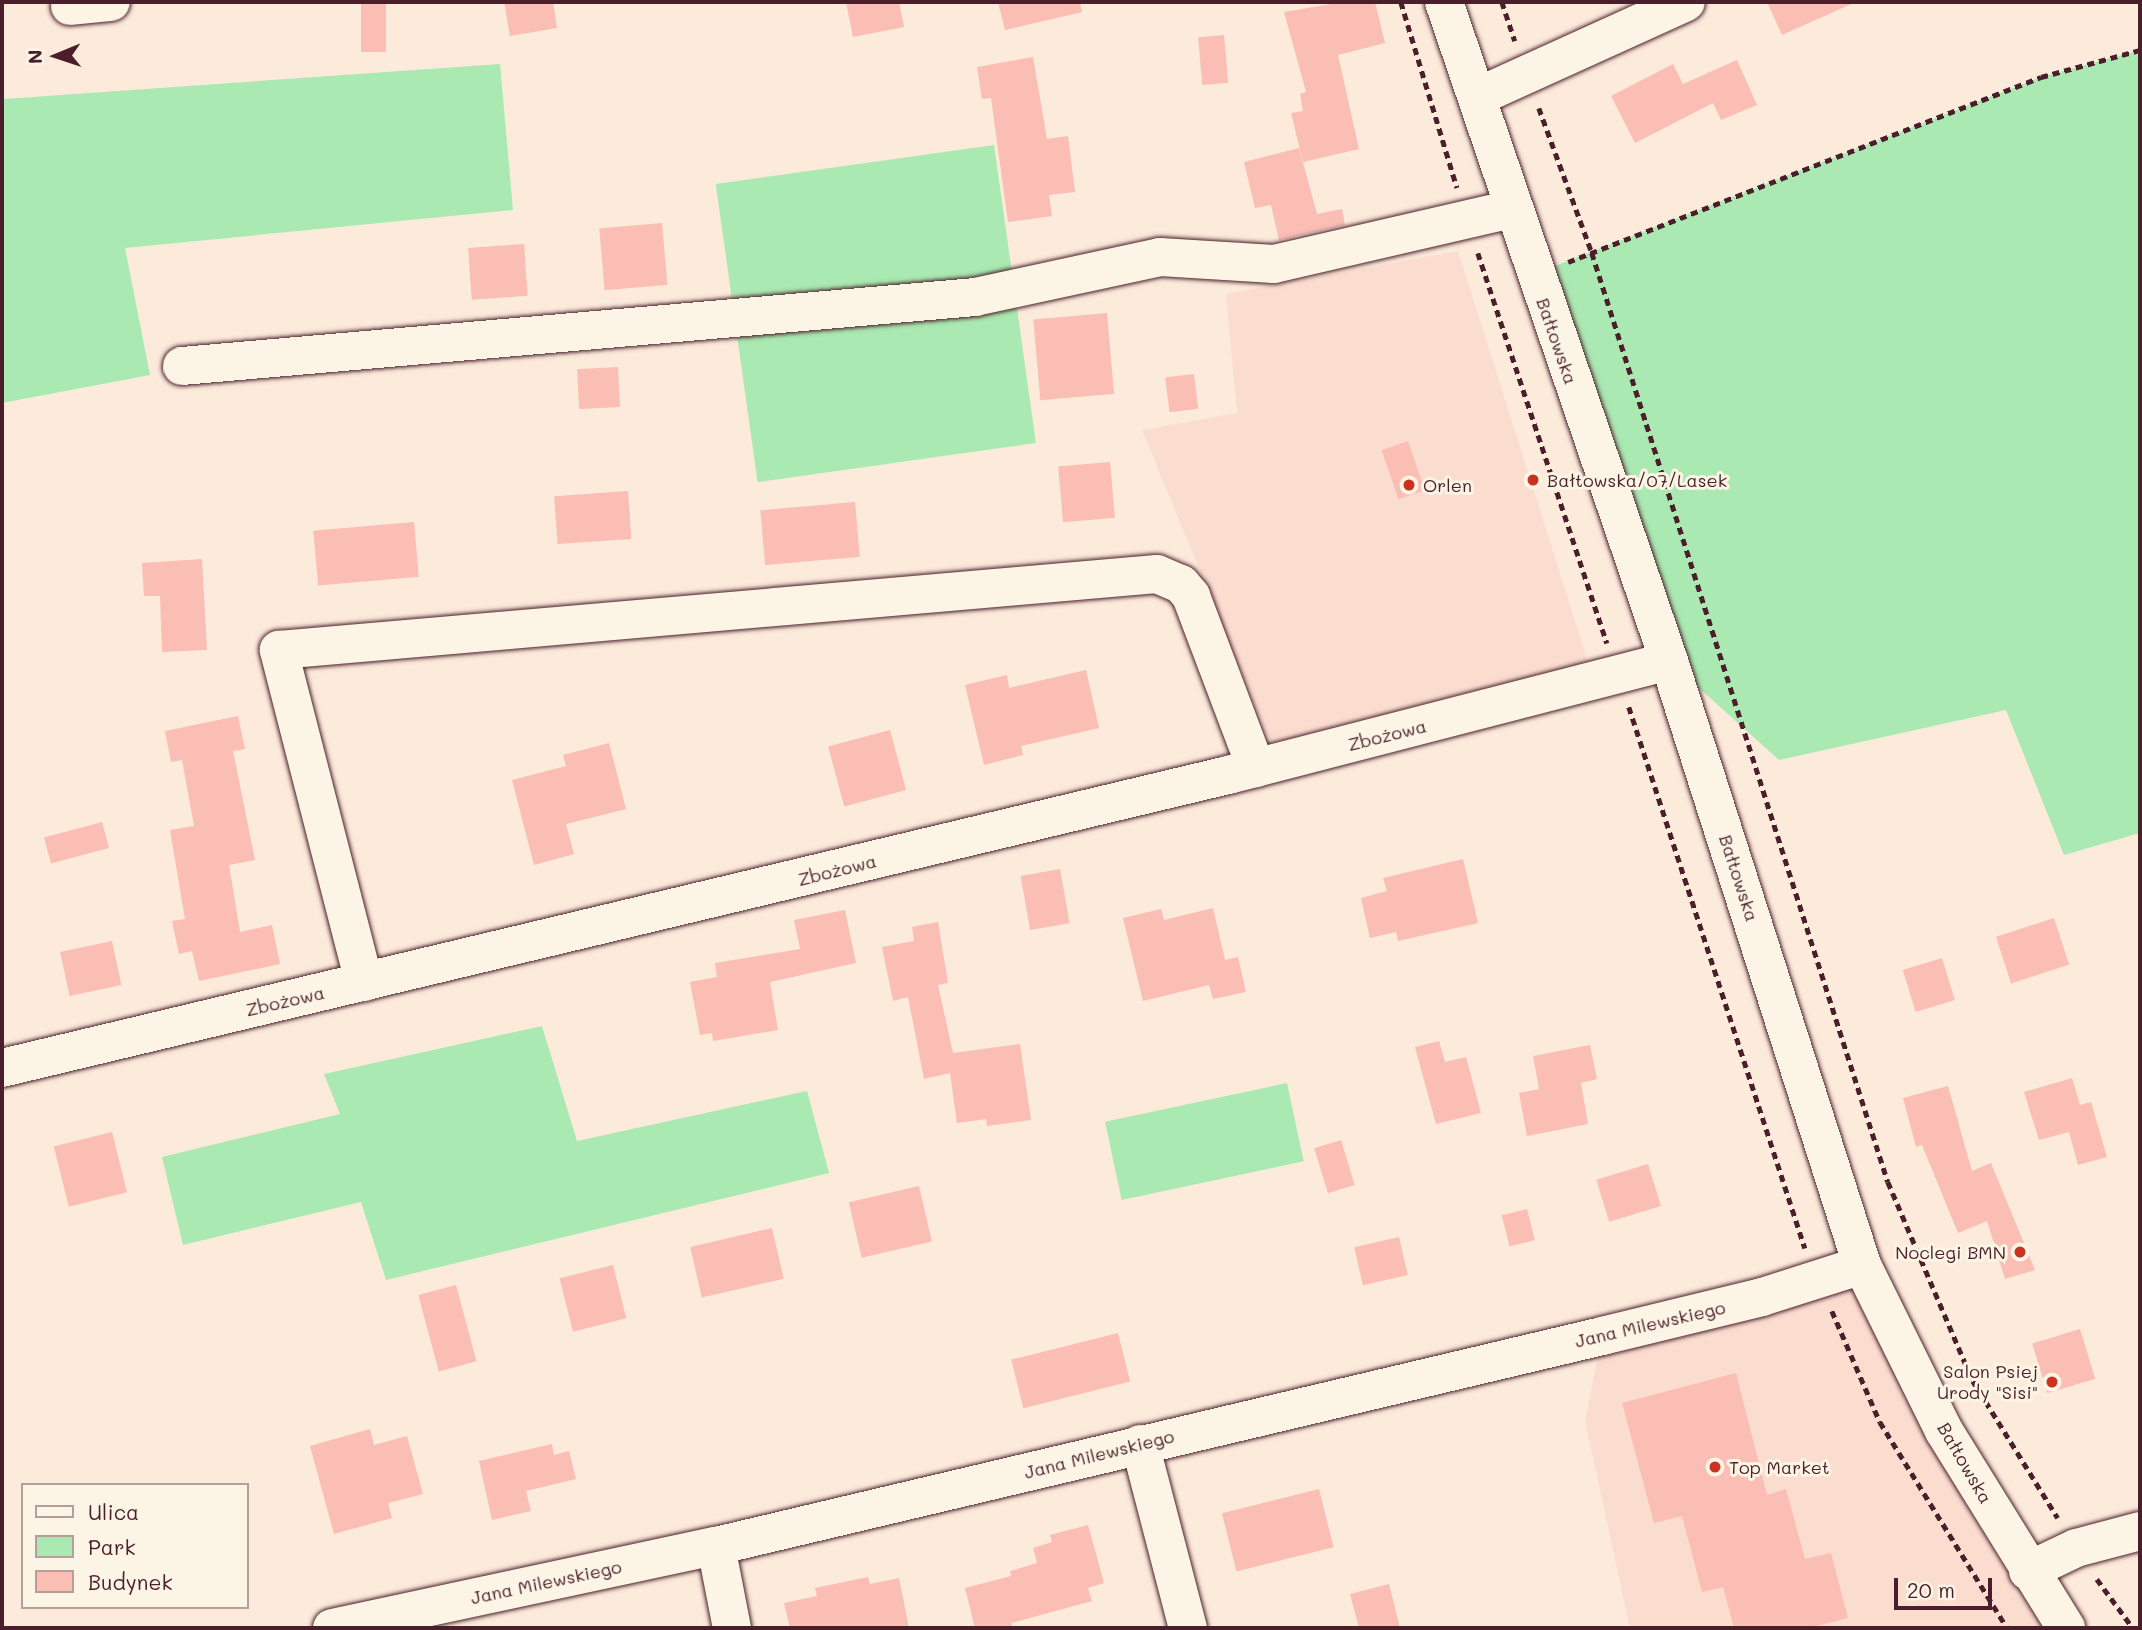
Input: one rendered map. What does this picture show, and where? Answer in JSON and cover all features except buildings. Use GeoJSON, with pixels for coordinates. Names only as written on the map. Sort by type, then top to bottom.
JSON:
{"type":"FeatureCollection","features":[{"type":"Feature","properties":{"kind":"street"},"geometry":{"type":"LineString","coordinates":[[70,6],[110,2]]}},
{"type":"Feature","properties":{"kind":"street","name":"Bałtowska"},"geometry":{"type":"LineString","coordinates":[[1444,2],[1479,96],[1534,274],[1669,661],[1862,1265],[1944,1431],[2028,1571],[2066,1628]]}},
{"type":"Feature","properties":{"kind":"street"},"geometry":{"type":"LineString","coordinates":[[1479,96],[1686,2]]}},
{"type":"Feature","properties":{"kind":"street"},"geometry":{"type":"LineString","coordinates":[[182,366],[975,297],[1160,257],[1274,264],[1513,209]]}},
{"type":"Feature","properties":{"kind":"street"},"geometry":{"type":"LineString","coordinates":[[364,982],[279,650],[1157,573],[1175,580],[1191,596],[1256,768]]}},
{"type":"Feature","properties":{"kind":"street","name":"Zbożowa"},"geometry":{"type":"LineString","coordinates":[[2,1068],[1256,768],[1669,661]]}},
{"type":"Feature","properties":{"kind":"street","name":"Jana Milewskiego"},"geometry":{"type":"LineString","coordinates":[[332,1628],[716,1545],[1616,1333],[1862,1265]]}},
{"type":"Feature","properties":{"kind":"street"},"geometry":{"type":"LineString","coordinates":[[1140,1444],[1188,1628]]}},
{"type":"Feature","properties":{"kind":"street"},"geometry":{"type":"LineString","coordinates":[[2028,1571],[2076,1548],[2140,1531]]}},
{"type":"Feature","properties":{"kind":"street"},"geometry":{"type":"LineString","coordinates":[[716,1545],[732,1628]]}},
{"type":"Feature","properties":{"kind":"path"},"geometry":{"type":"LineString","coordinates":[[1401,2],[1467,221],[1588,595],[1619,674],[1815,1280],[1880,1422],[2007,1628]]}},
{"type":"Feature","properties":{"kind":"path"},"geometry":{"type":"LineString","coordinates":[[1502,2],[1592,253],[1888,1182],[1973,1381],[2076,1548],[2133,1628]]}},
{"type":"Feature","properties":{"kind":"path"},"geometry":{"type":"LineString","coordinates":[[1534,274],[2041,77],[2140,50]]}},
{"type":"Feature","properties":{"kind":"shaded area","name":"Orlen"},"geometry":{"type":"Polygon","coordinates":[[[1458,251],[1588,662],[1271,743],[1142,430],[1237,413],[1226,294],[1458,251]]]}},
{"type":"Feature","properties":{"kind":"shaded area"},"geometry":{"type":"Polygon","coordinates":[[[1862,1265],[2066,1628],[1630,1628],[1585,1421],[1602,1336],[1862,1265]]]}},
{"type":"Feature","properties":{"kind":"green space"},"geometry":{"type":"Polygon","coordinates":[[[2140,50],[2140,833],[2064,855],[2006,710],[1779,760],[1669,661],[1534,274],[2041,77],[2140,50]]]}},
{"type":"Feature","properties":{"kind":"green space"},"geometry":{"type":"Polygon","coordinates":[[[500,64],[513,210],[125,248],[150,375],[2,403],[2,91],[4,99],[500,64]]]}},
{"type":"Feature","properties":{"kind":"green space"},"geometry":{"type":"Polygon","coordinates":[[[994,145],[1036,443],[758,482],[716,184],[994,145]]]}},
{"type":"Feature","properties":{"kind":"green space"},"geometry":{"type":"Polygon","coordinates":[[[542,1026],[577,1141],[807,1091],[829,1173],[386,1280],[361,1202],[183,1245],[162,1157],[340,1114],[324,1074],[542,1026]]]}},
{"type":"Feature","properties":{"kind":"green space"},"geometry":{"type":"Polygon","coordinates":[[[1287,1083],[1304,1161],[1122,1200],[1105,1122],[1287,1083]]]}},
{"type":"Feature","properties":{"kind":"place","name":"Bałtowska/07/Lasek"},"geometry":{"type":"Point","coordinates":[1533,480]}},
{"type":"Feature","properties":{"kind":"place","name":"Orlen"},"geometry":{"type":"Point","coordinates":[1409,485]}},
{"type":"Feature","properties":{"kind":"place","name":"Noclegi BMN"},"geometry":{"type":"Point","coordinates":[2020,1252]}},
{"type":"Feature","properties":{"kind":"place","name":"Salon Psiej Urody \"Sisi\""},"geometry":{"type":"Point","coordinates":[2052,1382]}},
{"type":"Feature","properties":{"kind":"place","name":"Top Market"},"geometry":{"type":"Point","coordinates":[1715,1467]}}]}
